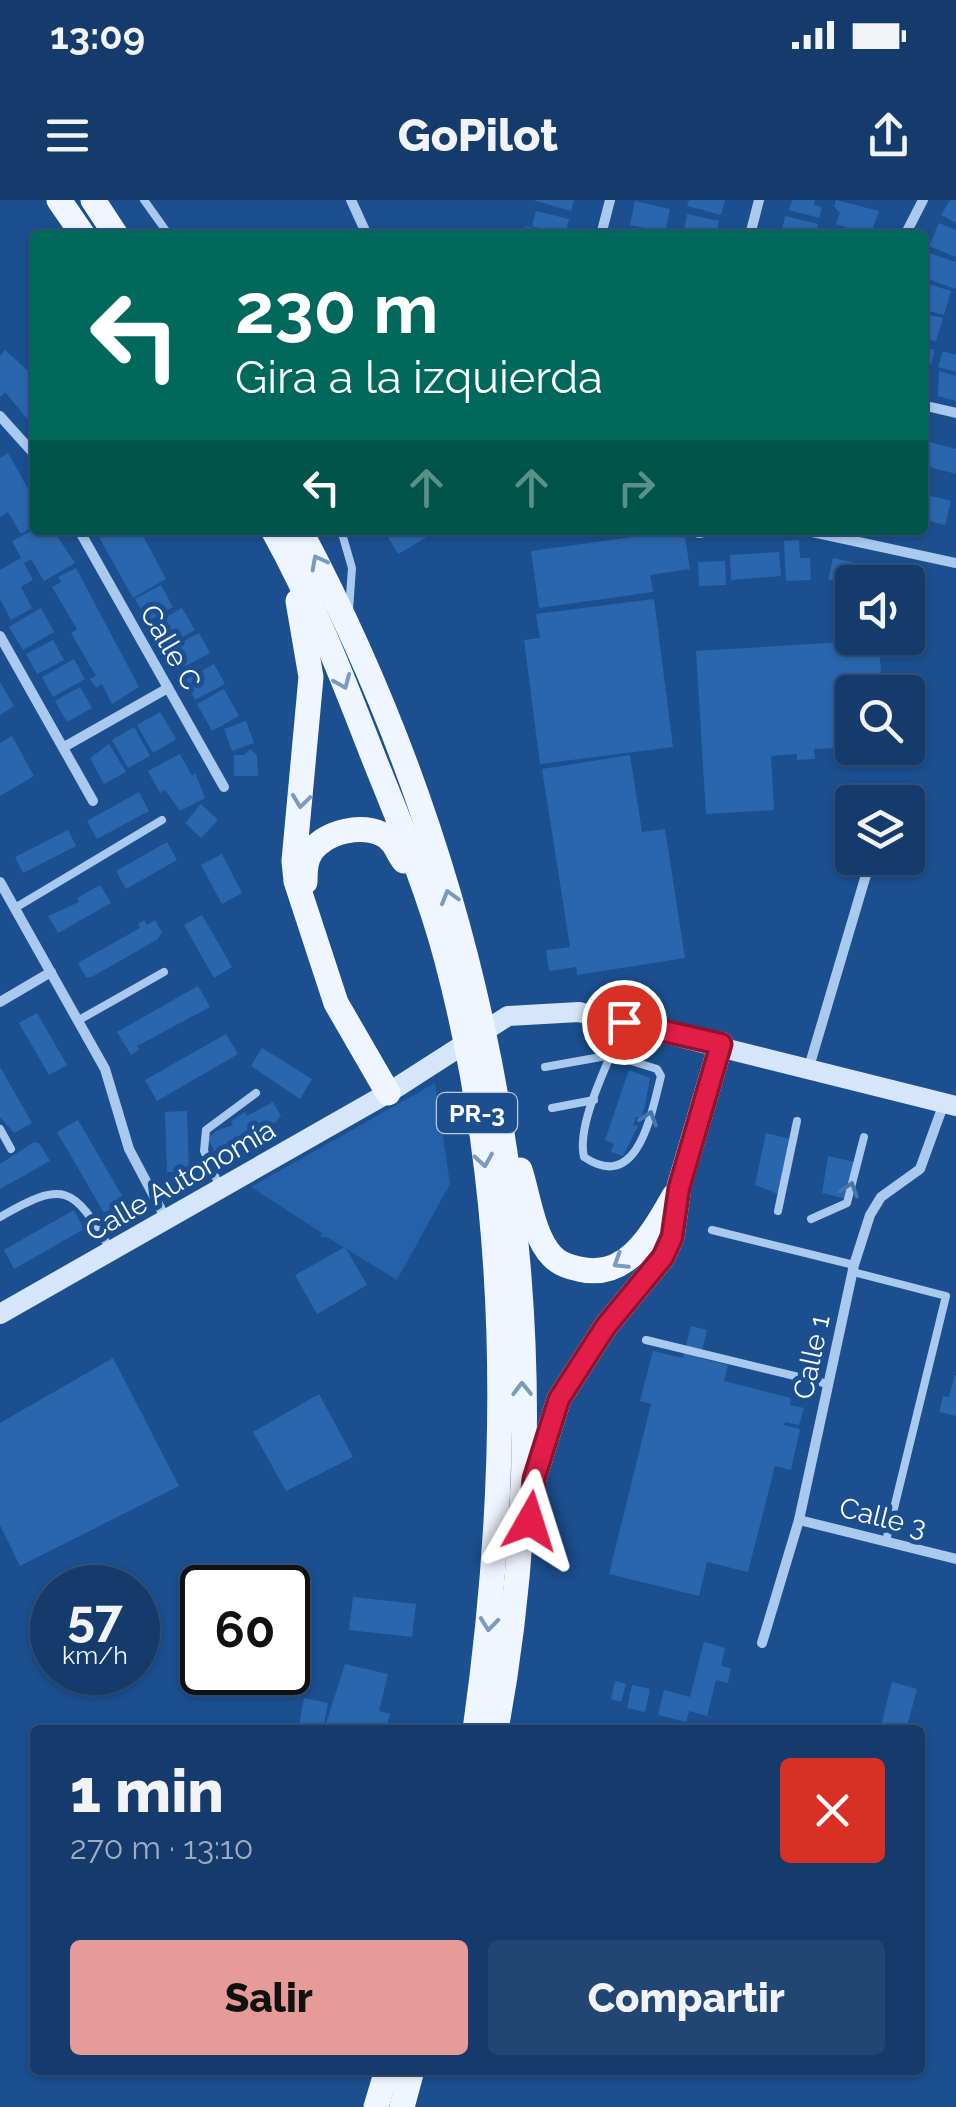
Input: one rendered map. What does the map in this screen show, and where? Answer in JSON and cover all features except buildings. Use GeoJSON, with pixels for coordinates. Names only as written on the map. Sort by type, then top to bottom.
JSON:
{"type":"FeatureCollection","features":[{"type":"Feature","properties":{"kind":"main road"},"geometry":{"type":"LineString","coordinates":[[59,200],[79,230]]}},
{"type":"Feature","properties":{"kind":"main road"},"geometry":{"type":"LineString","coordinates":[[93,200],[113,230]]}},
{"type":"Feature","properties":{"kind":"main road","name":"PR-3"},"geometry":{"type":"LineString","coordinates":[[276,535],[293,565],[420,877],[446,956],[476,1109],[490,1204],[498,1310],[494,1573],[476,1725]]}},
{"type":"Feature","properties":{"kind":"main road","name":"PR-3"},"geometry":{"type":"LineString","coordinates":[[303,535],[348,620],[416,792],[452,903],[506,1142],[521,1328],[521,1544],[497,1725]]}},
{"type":"Feature","properties":{"kind":"main road"},"geometry":{"type":"LineString","coordinates":[[293,565],[311,677],[294,861],[304,912],[336,1004],[388,1094]]}},
{"type":"Feature","properties":{"kind":"main road"},"geometry":{"type":"LineString","coordinates":[[304,912],[307,859],[314,847],[340,832],[374,832],[390,839],[400,858],[420,877]]}},
{"type":"Feature","properties":{"kind":"main road","name":"Calle Autonomía"},"geometry":{"type":"LineString","coordinates":[[0,1314],[388,1094],[508,1016],[580,1012],[624,1022]]}},
{"type":"Feature","properties":{"kind":"main road"},"geometry":{"type":"LineString","coordinates":[[624,1022],[950,1105]]}},
{"type":"Feature","properties":{"kind":"main road"},"geometry":{"type":"LineString","coordinates":[[521,1544],[530,1521],[540,1450],[559,1399],[606,1326],[663,1257],[677,1222],[679,1188],[721,1044]]}},
{"type":"Feature","properties":{"kind":"main road"},"geometry":{"type":"LineString","coordinates":[[506,1142],[550,1255],[566,1266],[608,1271],[626,1261],[650,1236],[679,1188]]}},
{"type":"Feature","properties":{"kind":"main road"},"geometry":{"type":"LineString","coordinates":[[376,2107],[386,2075]]}},
{"type":"Feature","properties":{"kind":"main road"},"geometry":{"type":"LineString","coordinates":[[402,2107],[411,2075]]}},
{"type":"Feature","properties":{"kind":"street"},"geometry":{"type":"LineString","coordinates":[[351,200],[366,230]]}},
{"type":"Feature","properties":{"kind":"street"},"geometry":{"type":"LineString","coordinates":[[602,230],[610,200]]}},
{"type":"Feature","properties":{"kind":"street"},"geometry":{"type":"LineString","coordinates":[[751,230],[759,200]]}},
{"type":"Feature","properties":{"kind":"street"},"geometry":{"type":"LineString","coordinates":[[907,230],[922,200]]}},
{"type":"Feature","properties":{"kind":"street"},"geometry":{"type":"LineString","coordinates":[[928,406],[956,413]]}},
{"type":"Feature","properties":{"kind":"street"},"geometry":{"type":"LineString","coordinates":[[0,416],[30,449]]}},
{"type":"Feature","properties":{"kind":"street","name":"Calle C"},"geometry":{"type":"LineString","coordinates":[[81,535],[224,787]]}},
{"type":"Feature","properties":{"kind":"street"},"geometry":{"type":"LineString","coordinates":[[827,535],[956,563]]}},
{"type":"Feature","properties":{"kind":"street"},"geometry":{"type":"LineString","coordinates":[[0,636],[93,801]]}},
{"type":"Feature","properties":{"kind":"street"},"geometry":{"type":"LineString","coordinates":[[64,747],[168,688]]}},
{"type":"Feature","properties":{"kind":"street"},"geometry":{"type":"LineString","coordinates":[[809,1068],[865,875]]}},
{"type":"Feature","properties":{"kind":"street"},"geometry":{"type":"LineString","coordinates":[[0,882],[104,1068],[129,1149],[166,1219]]}},
{"type":"Feature","properties":{"kind":"street"},"geometry":{"type":"LineString","coordinates":[[0,1002],[51,972]]}},
{"type":"Feature","properties":{"kind":"street","name":"Calle 1"},"geometry":{"type":"LineString","coordinates":[[762,1644],[799,1520],[854,1269],[870,1215],[881,1197],[920,1169],[950,1105]]}},
{"type":"Feature","properties":{"kind":"street","name":"Calle 3"},"geometry":{"type":"LineString","coordinates":[[799,1520],[956,1559]]}},
{"type":"Feature","properties":{"kind":"lane"},"geometry":{"type":"LineString","coordinates":[[144,200],[166,230]]}},
{"type":"Feature","properties":{"kind":"lane"},"geometry":{"type":"LineString","coordinates":[[342,535],[352,568],[348,620]]}},
{"type":"Feature","properties":{"kind":"lane"},"geometry":{"type":"LineString","coordinates":[[15,908],[162,820]]}},
{"type":"Feature","properties":{"kind":"lane"},"geometry":{"type":"LineString","coordinates":[[79,1020],[164,972]]}},
{"type":"Feature","properties":{"kind":"lane"},"geometry":{"type":"LineString","coordinates":[[545,1067],[612,1055],[657,1069],[661,1076],[632,1160],[612,1168],[584,1156],[582,1134],[594,1100],[612,1055],[624,1022]]}},
{"type":"Feature","properties":{"kind":"lane"},"geometry":{"type":"LineString","coordinates":[[220,1189],[204,1150],[206,1130],[256,1093]]}},
{"type":"Feature","properties":{"kind":"lane"},"geometry":{"type":"LineString","coordinates":[[552,1108],[594,1100]]}},
{"type":"Feature","properties":{"kind":"lane"},"geometry":{"type":"LineString","coordinates":[[778,1210],[797,1121]]}},
{"type":"Feature","properties":{"kind":"lane"},"geometry":{"type":"LineString","coordinates":[[0,1129],[11,1148]]}},
{"type":"Feature","properties":{"kind":"lane"},"geometry":{"type":"LineString","coordinates":[[810,1218],[847,1203],[864,1136]]}},
{"type":"Feature","properties":{"kind":"lane"},"geometry":{"type":"LineString","coordinates":[[0,1217],[36,1196],[64,1194],[83,1202],[112,1251]]}},
{"type":"Feature","properties":{"kind":"lane"},"geometry":{"type":"LineString","coordinates":[[712,1230],[946,1296],[886,1541]]}},
{"type":"Feature","properties":{"kind":"lane"},"geometry":{"type":"LineString","coordinates":[[646,1340],[828,1384]]}},
{"type":"Feature","properties":{"kind":"shaded area"},"geometry":{"type":"Polygon","coordinates":[[[435,1083],[450,1184],[397,1280],[327,1237],[320,1237],[322,1233],[251,1187],[435,1083]]]}},
{"type":"Feature","properties":{"kind":"route"},"geometry":{"type":"LineString","coordinates":[[530,1521],[540,1450],[559,1399],[606,1326],[663,1257],[672,1237],[679,1188],[721,1044],[624,1022]]}}]}
